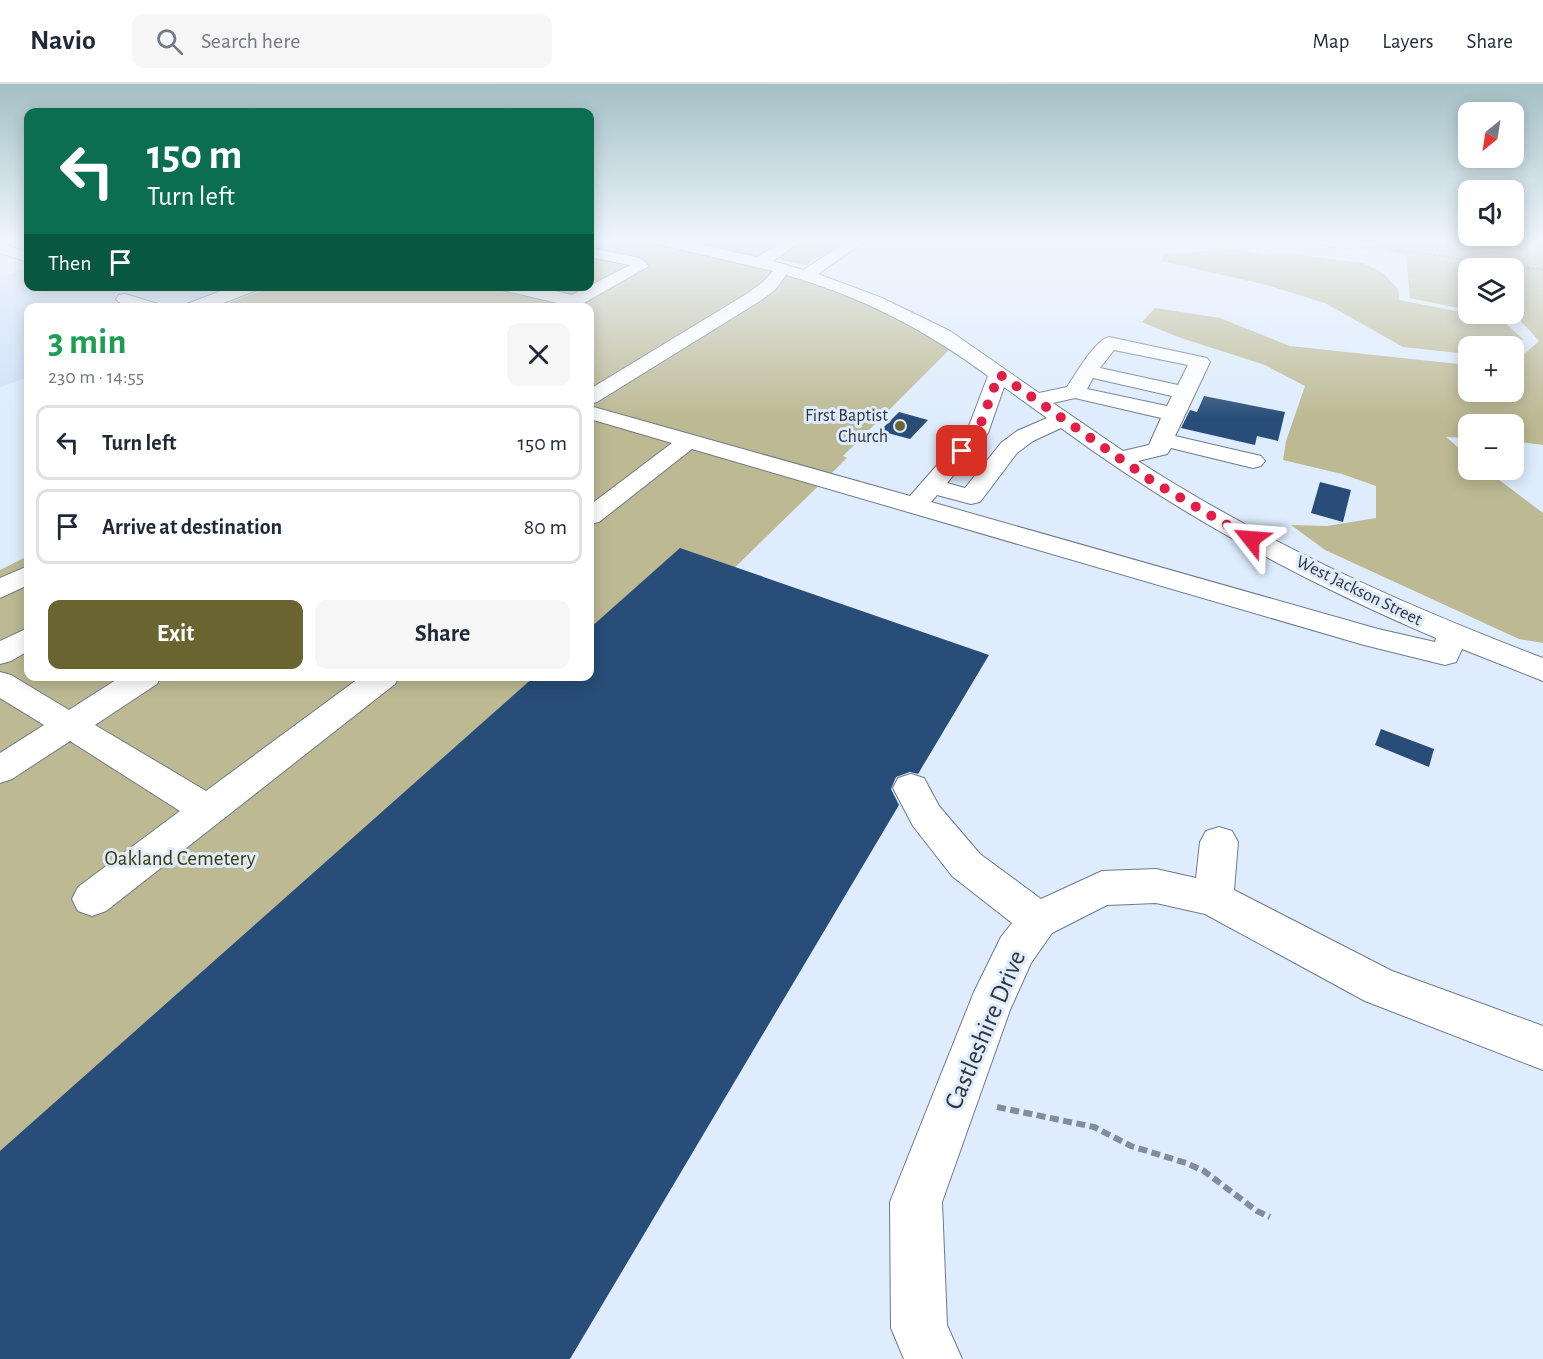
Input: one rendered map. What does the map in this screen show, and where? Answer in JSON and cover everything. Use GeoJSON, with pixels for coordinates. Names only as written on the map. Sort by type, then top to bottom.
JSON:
{"type":"FeatureCollection","features":[{"type":"Feature","properties":{"kind":"street"},"geometry":{"type":"LineString","coordinates":[[594,396],[748,300]]}},
{"type":"Feature","properties":{"kind":"street","name":"West Jackson Street"},"geometry":{"type":"LineString","coordinates":[[877,300],[944,336],[1152,481],[1233,529],[1341,585],[1452,636],[1543,670]]}},
{"type":"Feature","properties":{"kind":"street"},"geometry":{"type":"LineString","coordinates":[[1075,392],[1087,371],[1109,343],[1200,362],[1173,414],[1159,449],[1121,459]]}},
{"type":"Feature","properties":{"kind":"street"},"geometry":{"type":"LineString","coordinates":[[1087,371],[1184,392]]}},
{"type":"Feature","properties":{"kind":"street"},"geometry":{"type":"LineString","coordinates":[[915,506],[977,434],[999,374]]}},
{"type":"Feature","properties":{"kind":"street"},"geometry":{"type":"LineString","coordinates":[[1037,400],[1075,392],[1173,414]]}},
{"type":"Feature","properties":{"kind":"street"},"geometry":{"type":"LineString","coordinates":[[594,413],[1375,638],[1445,655],[1452,636]]}},
{"type":"Feature","properties":{"kind":"street"},"geometry":{"type":"LineString","coordinates":[[932,486],[971,497],[1009,448],[1025,436],[1064,419]]}},
{"type":"Feature","properties":{"kind":"street"},"geometry":{"type":"LineString","coordinates":[[1163,440],[1253,461]]}},
{"type":"Feature","properties":{"kind":"street"},"geometry":{"type":"LineString","coordinates":[[594,514],[688,441]]}},
{"type":"Feature","properties":{"kind":"street"},"geometry":{"type":"LineString","coordinates":[[0,589],[24,576]]}},
{"type":"Feature","properties":{"kind":"street"},"geometry":{"type":"LineString","coordinates":[[0,654],[24,640]]}},
{"type":"Feature","properties":{"kind":"street"},"geometry":{"type":"LineString","coordinates":[[0,770],[138,681]]}},
{"type":"Feature","properties":{"kind":"street"},"geometry":{"type":"LineString","coordinates":[[92,899],[206,809],[243,786],[378,681]]}},
{"type":"Feature","properties":{"kind":"street"},"geometry":{"type":"LineString","coordinates":[[0,683],[206,809]]}},
{"type":"Feature","properties":{"kind":"street"},"geometry":{"type":"LineString","coordinates":[[911,789],[926,816],[966,865],[1038,920]]}},
{"type":"Feature","properties":{"kind":"street"},"geometry":{"type":"LineString","coordinates":[[1213,899],[1219,842]]}},
{"type":"Feature","properties":{"kind":"street","name":"Castleshire Drive"},"geometry":{"type":"LineString","coordinates":[[933,1359],[919,1328],[916,1202],[989,1007],[1016,950],[1038,920],[1102,888],[1155,886],[1213,899],[1380,987],[1543,1048]]}},
{"type":"Feature","properties":{"kind":"path"},"geometry":{"type":"LineString","coordinates":[[997,1107],[1094,1127],[1131,1146],[1186,1163],[1204,1172],[1257,1211],[1270,1217]]}},
{"type":"Feature","properties":{"kind":"shaded area"},"geometry":{"type":"Polygon","coordinates":[[[0,300],[236,300],[228,303],[24,303],[24,378],[0,387],[0,300]]]}},
{"type":"Feature","properties":{"kind":"green space","name":"Oakland Cemetery"},"geometry":{"type":"Polygon","coordinates":[[[236,300],[862,300],[894,315],[951,348],[843,456],[847,458],[0,1285],[0,570],[24,558],[24,681],[594,681],[594,303],[228,303],[236,300]]]}},
{"type":"Feature","properties":{"kind":"green space"},"geometry":{"type":"Polygon","coordinates":[[[1317,300],[1402,300],[1458,311],[1458,324],[1506,324],[1520,336],[1458,336],[1458,353],[1403,347],[1317,300]]]}},
{"type":"Feature","properties":{"kind":"green space"},"geometry":{"type":"Polygon","coordinates":[[[1422,300],[1458,300],[1458,308],[1422,300]]]}},
{"type":"Feature","properties":{"kind":"green space"},"geometry":{"type":"Polygon","coordinates":[[[1524,300],[1543,300],[1543,445],[1524,442],[1524,414],[1458,414],[1458,438],[1446,437],[1458,447],[1458,480],[1499,480],[1543,513],[1543,643],[1519,639],[1325,550],[1291,525],[1327,526],[1376,518],[1376,486],[1342,474],[1283,460],[1286,441],[1305,386],[1265,365],[1178,337],[1142,322],[1155,308],[1220,318],[1290,346],[1458,364],[1458,402],[1524,402],[1524,354],[1539,341],[1524,324],[1524,300]]]}},
{"type":"Feature","properties":{"kind":"building"},"geometry":{"type":"Polygon","coordinates":[[[1204,396],[1285,412],[1278,441],[1257,436],[1255,445],[1181,428],[1190,410],[1197,412],[1204,396]]]}},
{"type":"Feature","properties":{"kind":"building"},"geometry":{"type":"Polygon","coordinates":[[[899,412],[928,420],[910,439],[880,431],[899,412]]]}},
{"type":"Feature","properties":{"kind":"building"},"geometry":{"type":"Polygon","coordinates":[[[1320,482],[1351,490],[1343,522],[1311,513],[1320,482]]]}},
{"type":"Feature","properties":{"kind":"building"},"geometry":{"type":"Polygon","coordinates":[[[680,548],[989,655],[918,774],[910,772],[896,777],[891,789],[899,805],[570,1359],[0,1359],[0,1151],[529,681],[594,681],[594,624],[680,548]]]}},
{"type":"Feature","properties":{"kind":"building"},"geometry":{"type":"Polygon","coordinates":[[[1381,729],[1434,749],[1429,767],[1375,745],[1381,729]]]}},
{"type":"Feature","properties":{"kind":"place","name":"First Baptist Church"},"geometry":{"type":"Point","coordinates":[900,426]}},
{"type":"Feature","properties":{"kind":"route"},"geometry":{"type":"LineString","coordinates":[[962,451],[977,434],[999,374],[1152,481],[1251,539]]}}]}
